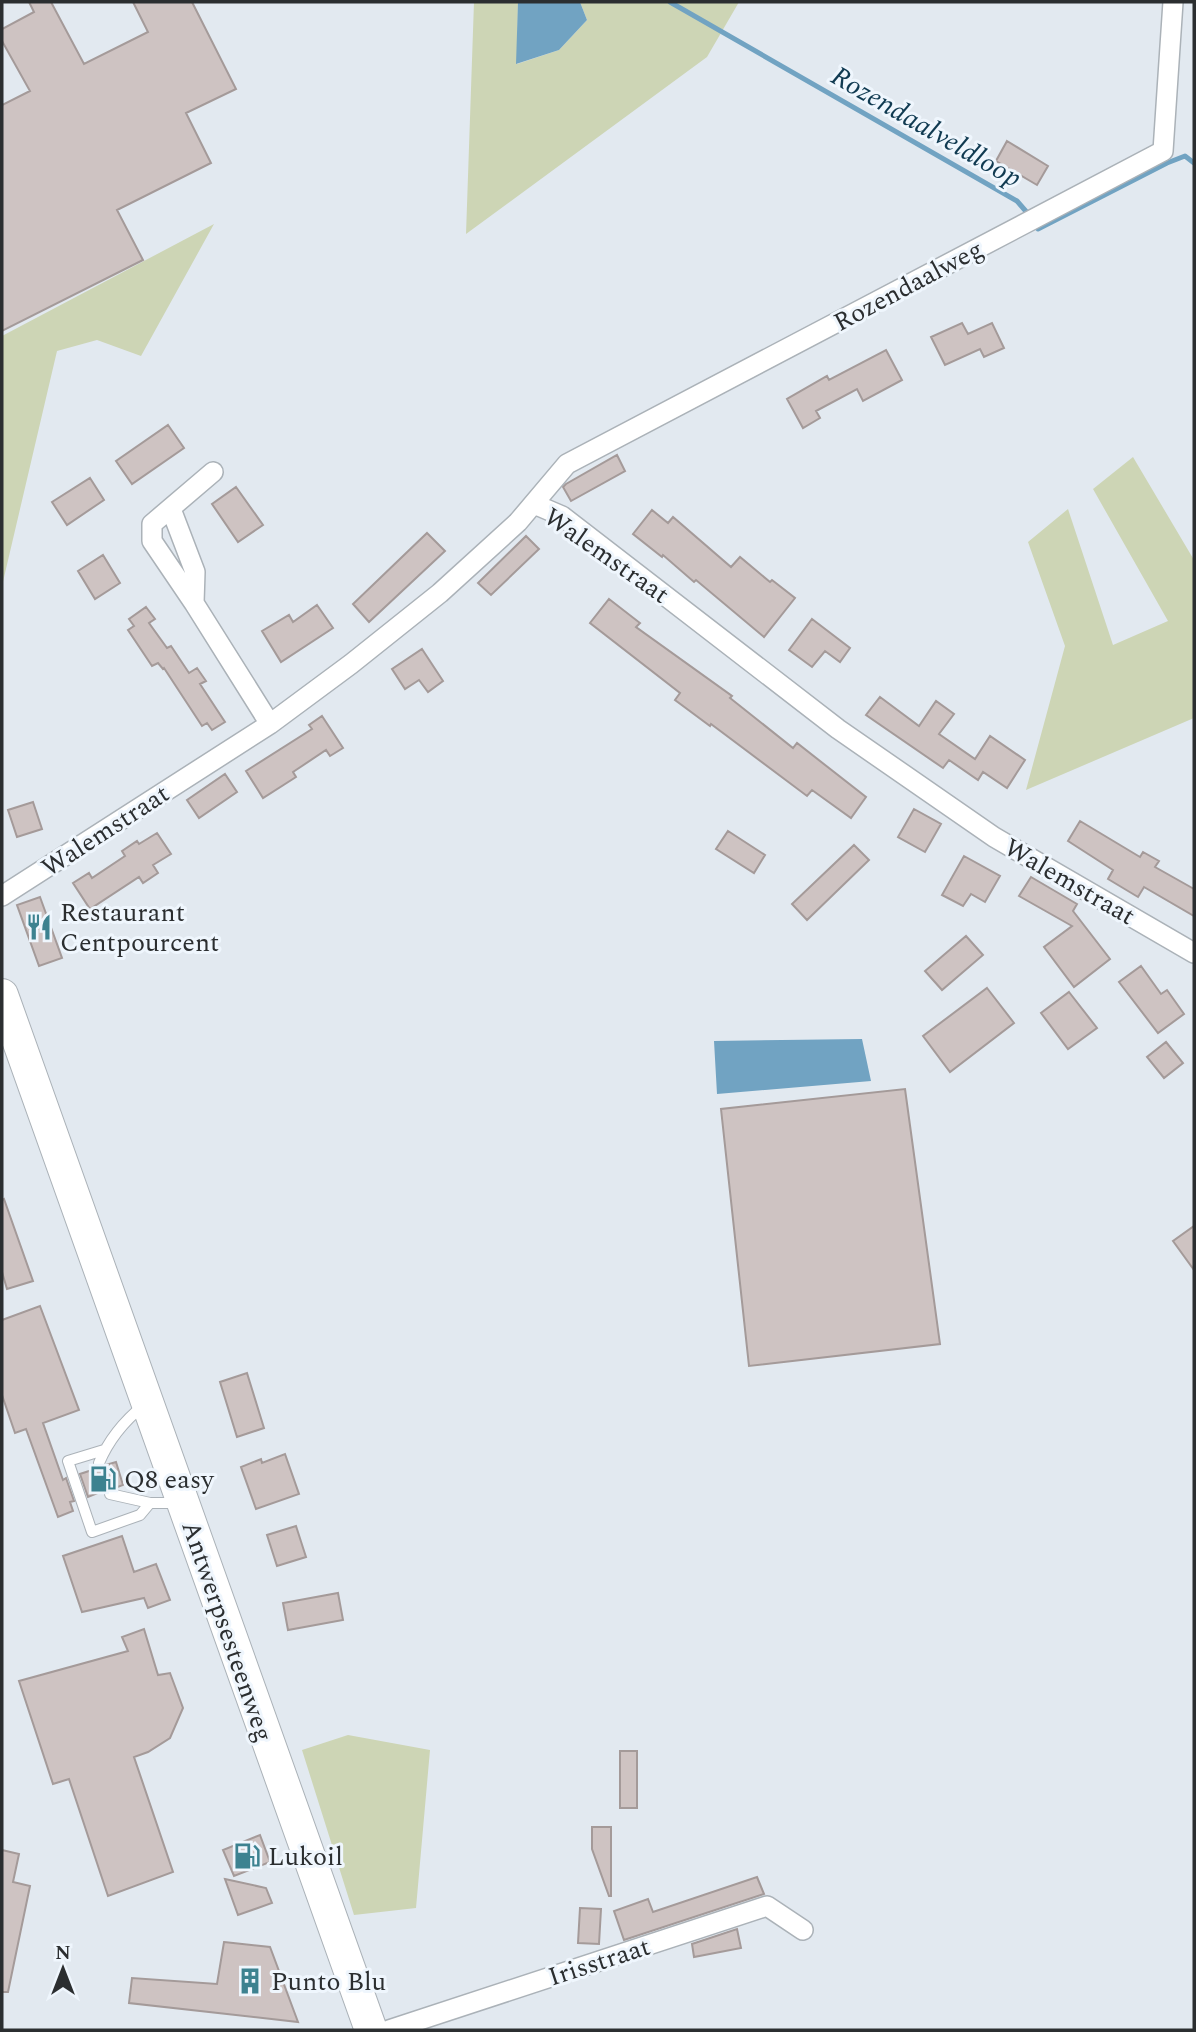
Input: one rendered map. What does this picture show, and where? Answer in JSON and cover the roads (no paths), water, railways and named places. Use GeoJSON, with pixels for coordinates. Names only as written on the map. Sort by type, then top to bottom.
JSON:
{"type":"FeatureCollection","features":[{"type":"Feature","properties":{"kind":"main road","name":"Antwerpsesteenweg"},"geometry":{"type":"LineString","coordinates":[[2,995],[370,2030]]}},
{"type":"Feature","properties":{"kind":"street","name":"Rozendaalweg"},"geometry":{"type":"LineString","coordinates":[[534,504],[567,464],[1163,151],[1173,2]]}},
{"type":"Feature","properties":{"kind":"street"},"geometry":{"type":"LineString","coordinates":[[214,472],[152,524],[152,541],[270,724]]}},
{"type":"Feature","properties":{"kind":"street","name":"Walemstraat"},"geometry":{"type":"LineString","coordinates":[[2,896],[270,724],[440,593],[534,504],[562,516],[838,729],[994,837],[1194,953]]}},
{"type":"Feature","properties":{"kind":"street"},"geometry":{"type":"LineString","coordinates":[[171,509],[195,572],[194,603]]}},
{"type":"Feature","properties":{"kind":"street","name":"Irisstraat"},"geometry":{"type":"LineString","coordinates":[[389,2030],[767,1906],[803,1930]]}},
{"type":"Feature","properties":{"kind":"lane"},"geometry":{"type":"LineString","coordinates":[[99,1463],[104,1450],[127,1419],[147,1402]]}},
{"type":"Feature","properties":{"kind":"lane"},"geometry":{"type":"LineString","coordinates":[[104,1450],[68,1461],[92,1532],[140,1515],[150,1503]]}},
{"type":"Feature","properties":{"kind":"lane"},"geometry":{"type":"LineString","coordinates":[[110,1494],[150,1503],[183,1503]]}},
{"type":"Feature","properties":{"kind":"water"},"geometry":{"type":"Polygon","coordinates":[[[518,2],[580,2],[587,20],[559,50],[516,64],[518,2]]]}},
{"type":"Feature","properties":{"kind":"water"},"geometry":{"type":"Polygon","coordinates":[[[862,1039],[871,1081],[717,1094],[714,1041],[862,1039]]]}},
{"type":"Feature","properties":{"kind":"waterway","name":"Rozendaalveldloop"},"geometry":{"type":"LineString","coordinates":[[670,2],[1017,201],[1030,216]]}},
{"type":"Feature","properties":{"kind":"waterway","name":"Rozendaalveldloop"},"geometry":{"type":"LineString","coordinates":[[1035,224],[1038,229],[1185,156],[1194,163]]}},
{"type":"Feature","properties":{"kind":"place","name":"Restaurant Centpourcent"},"geometry":{"type":"Point","coordinates":[39,927]}},
{"type":"Feature","properties":{"kind":"place","name":"Q8 easy"},"geometry":{"type":"Point","coordinates":[103,1479]}},
{"type":"Feature","properties":{"kind":"place","name":"Lukoil"},"geometry":{"type":"Point","coordinates":[247,1856]}},
{"type":"Feature","properties":{"kind":"place","name":"Punto Blu"},"geometry":{"type":"Point","coordinates":[250,1981]}}]}
